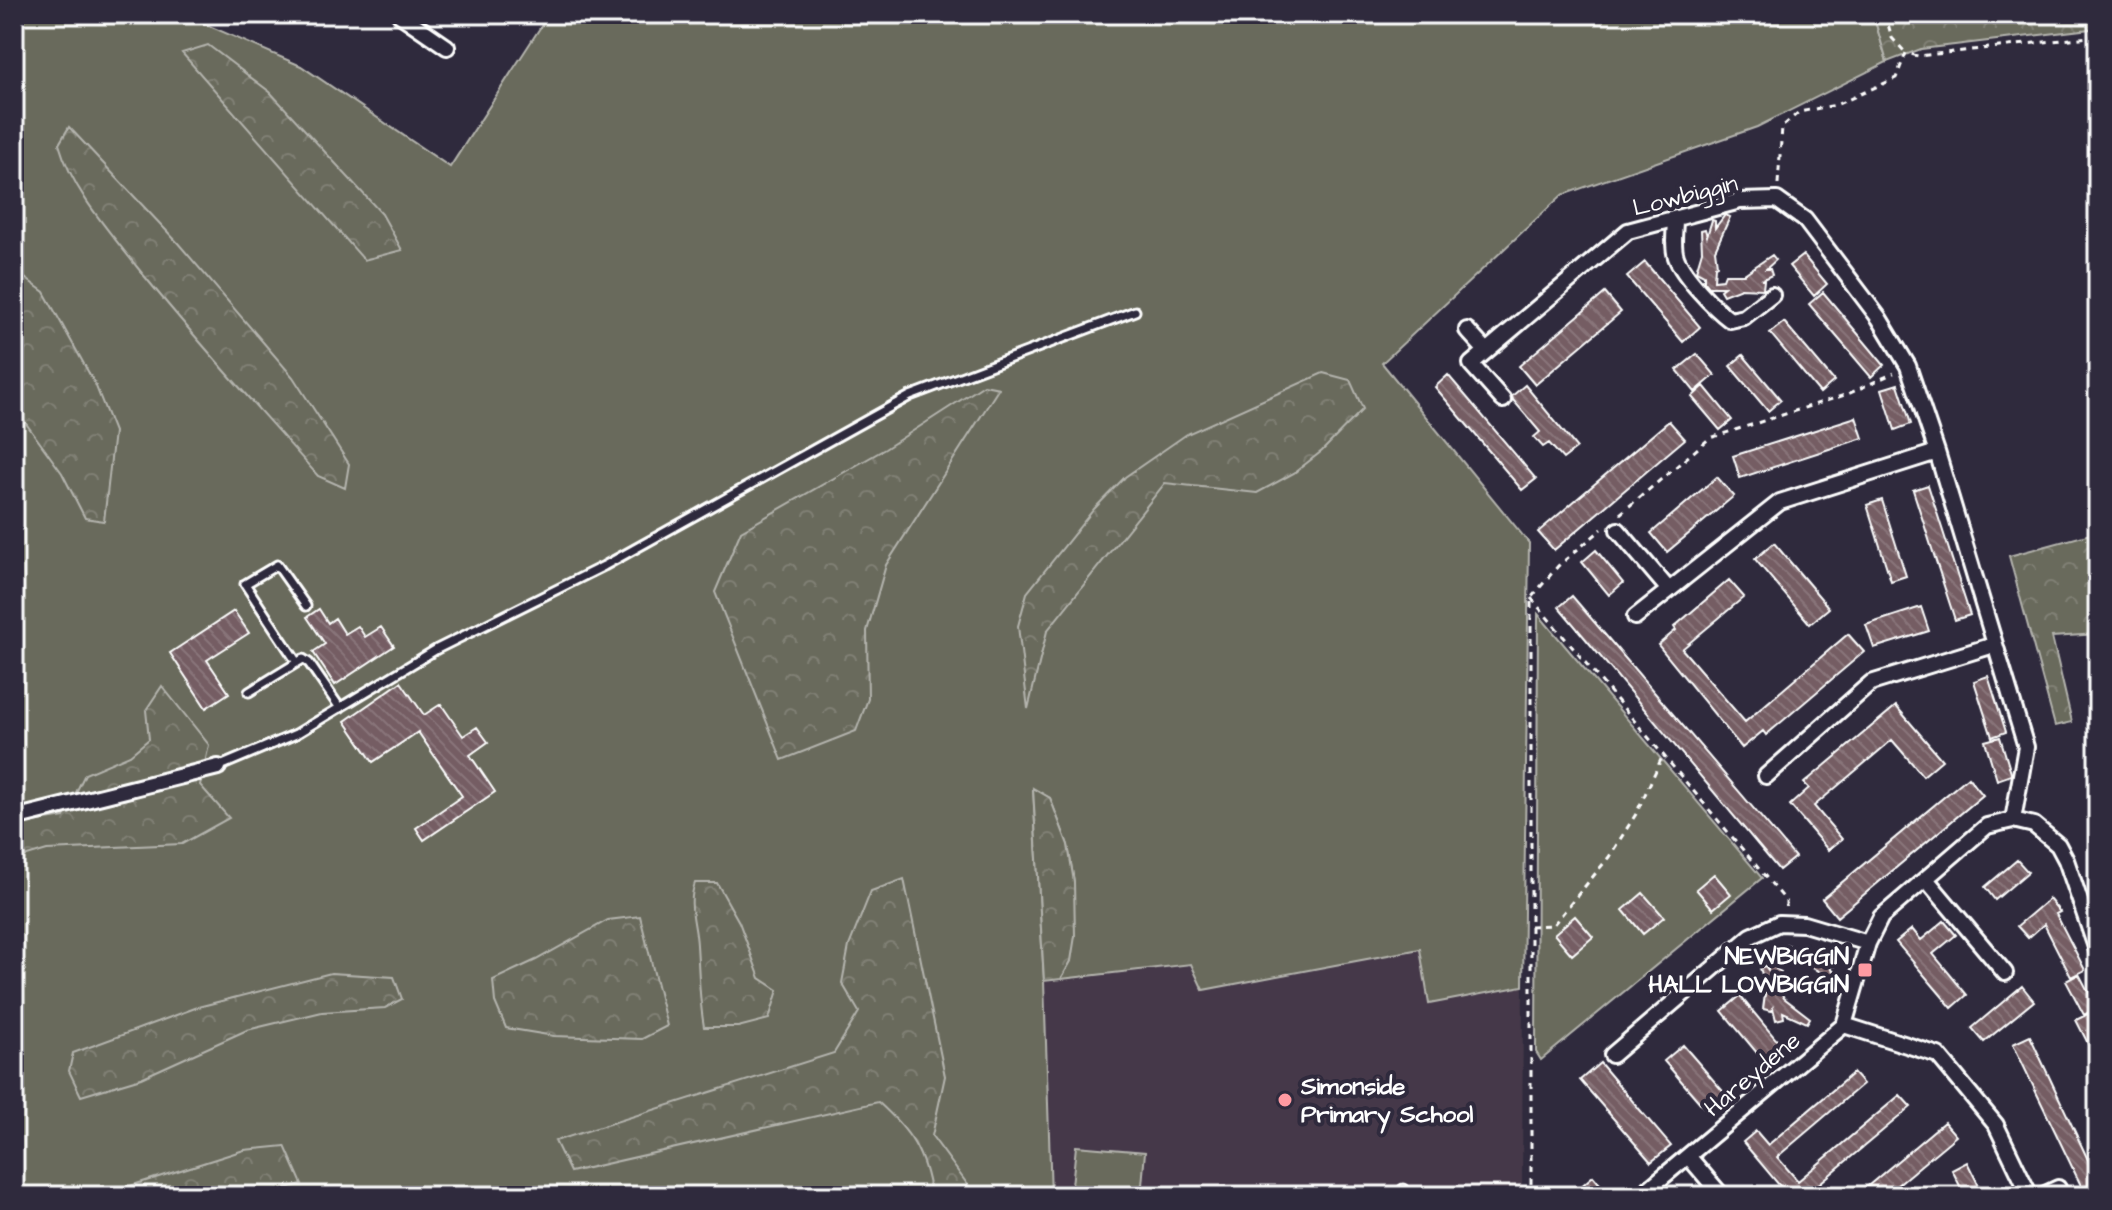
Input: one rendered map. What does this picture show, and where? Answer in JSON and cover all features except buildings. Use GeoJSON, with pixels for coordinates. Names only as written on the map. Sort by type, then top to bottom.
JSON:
{"type":"FeatureCollection","features":[{"type":"Feature","properties":{"kind":"street"},"geometry":{"type":"LineString","coordinates":[[399,14],[419,20],[447,47]]}},
{"type":"Feature","properties":{"kind":"street"},"geometry":{"type":"LineString","coordinates":[[1777,200],[1805,220],[1879,318],[1908,366],[2026,747],[2013,820]]}},
{"type":"Feature","properties":{"kind":"street","name":"Lowbiggin"},"geometry":{"type":"LineString","coordinates":[[1486,351],[1628,231],[1740,201],[1777,200]]}},
{"type":"Feature","properties":{"kind":"street"},"geometry":{"type":"LineString","coordinates":[[1675,219],[1677,259],[1730,320],[1744,317],[1772,295]]}},
{"type":"Feature","properties":{"kind":"street"},"geometry":{"type":"LineString","coordinates":[[1467,330],[1486,351],[1471,364],[1503,400]]}},
{"type":"Feature","properties":{"kind":"street"},"geometry":{"type":"LineString","coordinates":[[1635,617],[1780,502],[1937,452]]}},
{"type":"Feature","properties":{"kind":"street"},"geometry":{"type":"LineString","coordinates":[[1618,530],[1669,590]]}},
{"type":"Feature","properties":{"kind":"street"},"geometry":{"type":"LineString","coordinates":[[1766,776],[1871,683],[1994,645]]}},
{"type":"Feature","properties":{"kind":"street"},"geometry":{"type":"LineString","coordinates":[[14,818],[218,767]]}},
{"type":"Feature","properties":{"kind":"street"},"geometry":{"type":"LineString","coordinates":[[2030,1196],[1996,1125],[1938,1055],[1844,1025],[1868,943],[1881,917],[1987,826],[2013,820],[2034,825],[2058,845],[2098,953]]}},
{"type":"Feature","properties":{"kind":"street"},"geometry":{"type":"LineString","coordinates":[[1926,879],[2005,973]]}},
{"type":"Feature","properties":{"kind":"street"},"geometry":{"type":"LineString","coordinates":[[1612,1055],[1751,936],[1779,923],[1804,924],[1868,943]]}},
{"type":"Feature","properties":{"kind":"street","name":"Hareydene"},"geometry":{"type":"LineString","coordinates":[[1640,1196],[1844,1025]]}},
{"type":"Feature","properties":{"kind":"street"},"geometry":{"type":"LineString","coordinates":[[1688,1156],[1722,1196]]}},
{"type":"Feature","properties":{"kind":"street"},"geometry":{"type":"LineString","coordinates":[[2041,1196],[2058,1188]]}},
{"type":"Feature","properties":{"kind":"lane"},"geometry":{"type":"LineString","coordinates":[[218,767],[296,734],[437,649],[604,566],[910,396],[1135,311]]}},
{"type":"Feature","properties":{"kind":"lane"},"geometry":{"type":"LineString","coordinates":[[296,661],[245,584],[277,565],[306,606]]}},
{"type":"Feature","properties":{"kind":"lane"},"geometry":{"type":"LineString","coordinates":[[249,692],[296,661],[306,660],[340,708]]}},
{"type":"Feature","properties":{"kind":"path"},"geometry":{"type":"LineString","coordinates":[[1885,14],[1892,38],[1906,53],[1918,56],[2098,36]]}},
{"type":"Feature","properties":{"kind":"path"},"geometry":{"type":"LineString","coordinates":[[1777,200],[1782,127],[1799,112],[1836,105],[1896,78],[1906,53]]}},
{"type":"Feature","properties":{"kind":"path"},"geometry":{"type":"LineString","coordinates":[[1531,1196],[1531,598],[1558,566],[1710,438],[1848,394],[1908,366]]}},
{"type":"Feature","properties":{"kind":"path"},"geometry":{"type":"LineString","coordinates":[[1531,598],[1786,901],[1788,924]]}},
{"type":"Feature","properties":{"kind":"path"},"geometry":{"type":"LineString","coordinates":[[1530,926],[1553,925],[1609,857],[1636,814],[1663,755]]}},
{"type":"Feature","properties":{"kind":"shaded area","name":"Simonside Primary School"},"geometry":{"type":"Polygon","coordinates":[[[1420,949],[1429,1004],[1523,986],[1522,1196],[1051,1196],[1044,981],[1191,964],[1203,990],[1420,949]]]}},
{"type":"Feature","properties":{"kind":"green space"},"geometry":{"type":"Polygon","coordinates":[[[14,14],[182,14],[301,66],[450,167],[549,14],[1873,14],[1887,62],[1757,127],[1562,195],[1382,363],[1529,543],[1523,986],[1429,1004],[1420,949],[1203,990],[1191,964],[1061,979],[1071,961],[1074,882],[1068,845],[1050,798],[1033,789],[1044,981],[1051,1196],[14,1196],[14,14]]]}},
{"type":"Feature","properties":{"kind":"green space"},"geometry":{"type":"Polygon","coordinates":[[[1873,14],[2098,14],[2098,28],[1921,49],[1887,62],[1873,14]]]}},
{"type":"Feature","properties":{"kind":"green space"},"geometry":{"type":"Polygon","coordinates":[[[208,45],[270,92],[382,214],[402,250],[364,260],[182,53],[208,45]]]}},
{"type":"Feature","properties":{"kind":"green space"},"geometry":{"type":"Polygon","coordinates":[[[69,127],[177,242],[293,377],[349,464],[345,488],[318,476],[181,320],[103,224],[73,177],[59,144],[69,127]]]}},
{"type":"Feature","properties":{"kind":"green space"},"geometry":{"type":"Polygon","coordinates":[[[14,270],[44,292],[95,384],[114,432],[104,521],[85,518],[62,473],[14,407],[14,270]]]}},
{"type":"Feature","properties":{"kind":"green space"},"geometry":{"type":"Polygon","coordinates":[[[1323,373],[1350,380],[1363,409],[1322,451],[1294,473],[1257,493],[1165,483],[1047,631],[1028,709],[1018,626],[1027,593],[1094,509],[1125,477],[1187,434],[1323,373]]]}},
{"type":"Feature","properties":{"kind":"green space"},"geometry":{"type":"Polygon","coordinates":[[[984,385],[999,388],[886,565],[867,631],[868,699],[856,731],[782,760],[715,592],[741,531],[885,449],[984,385]]]}},
{"type":"Feature","properties":{"kind":"green space"},"geometry":{"type":"Polygon","coordinates":[[[2098,532],[2098,634],[2052,637],[2072,722],[2055,726],[2009,556],[2098,532]]]}},
{"type":"Feature","properties":{"kind":"green space"},"geometry":{"type":"Polygon","coordinates":[[[1538,614],[1762,878],[1541,1060],[1536,1052],[1538,614]]]}},
{"type":"Feature","properties":{"kind":"green space"},"geometry":{"type":"Polygon","coordinates":[[[162,686],[209,745],[200,785],[229,818],[182,844],[47,850],[14,860],[14,825],[64,817],[85,774],[130,755],[149,739],[146,710],[162,686]]]}},
{"type":"Feature","properties":{"kind":"green space"},"geometry":{"type":"Polygon","coordinates":[[[1033,788],[1050,798],[1068,845],[1074,882],[1075,936],[1071,961],[1061,979],[1044,981],[1033,788]]]}},
{"type":"Feature","properties":{"kind":"green space"},"geometry":{"type":"Polygon","coordinates":[[[904,879],[945,1076],[932,1136],[976,1196],[931,1196],[914,1143],[878,1102],[570,1172],[555,1141],[834,1053],[859,1012],[842,983],[849,946],[871,891],[904,879]]]}},
{"type":"Feature","properties":{"kind":"green space"},"geometry":{"type":"Polygon","coordinates":[[[695,883],[717,883],[739,922],[760,978],[778,990],[769,1019],[738,1027],[704,1027],[692,906],[695,883]]]}},
{"type":"Feature","properties":{"kind":"green space"},"geometry":{"type":"Polygon","coordinates":[[[640,916],[667,1026],[642,1039],[554,1036],[506,1028],[495,1002],[493,980],[608,920],[640,916]]]}},
{"type":"Feature","properties":{"kind":"green space"},"geometry":{"type":"Polygon","coordinates":[[[331,973],[394,977],[402,999],[385,1008],[322,1012],[247,1030],[141,1078],[81,1096],[69,1071],[73,1053],[198,1007],[331,973]]]}},
{"type":"Feature","properties":{"kind":"green space"},"geometry":{"type":"Polygon","coordinates":[[[285,1146],[302,1184],[255,1196],[116,1196],[127,1187],[244,1150],[285,1146]]]}},
{"type":"Feature","properties":{"kind":"green space"},"geometry":{"type":"Polygon","coordinates":[[[1076,1146],[1145,1152],[1141,1196],[1071,1196],[1076,1146]]]}},
{"type":"Feature","properties":{"kind":"place","name":"NEWBIGGIN HALL LOWBIGGIN"},"geometry":{"type":"Point","coordinates":[1865,970]}},
{"type":"Feature","properties":{"kind":"place","name":"Simonside Primary School"},"geometry":{"type":"Point","coordinates":[1285,1100]}}]}
